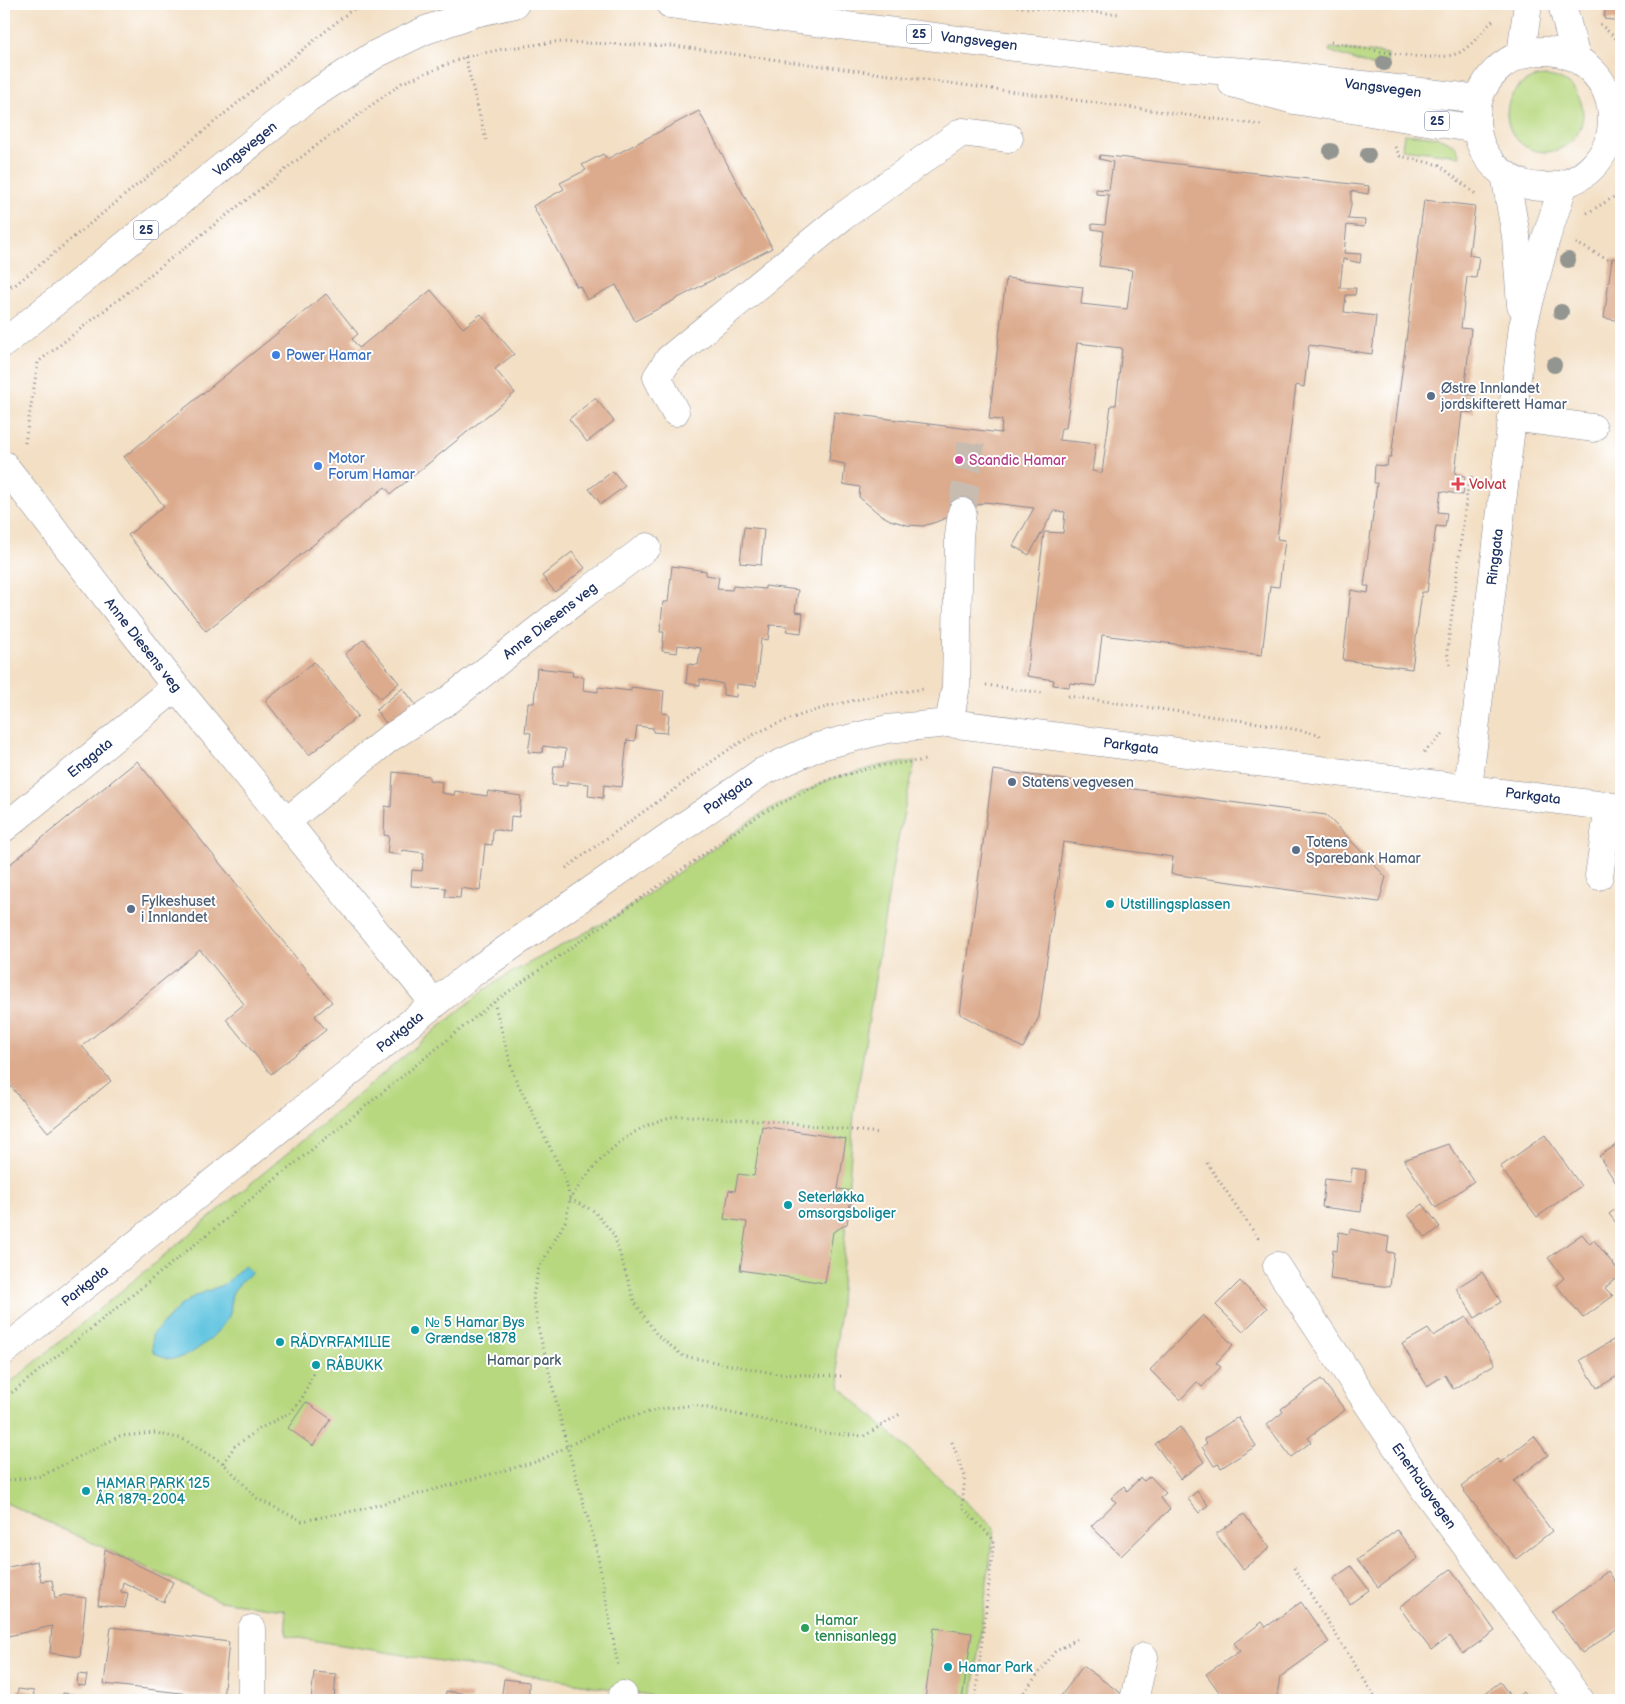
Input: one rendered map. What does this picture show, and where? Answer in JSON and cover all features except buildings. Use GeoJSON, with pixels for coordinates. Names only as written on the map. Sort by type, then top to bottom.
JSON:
{"type":"FeatureCollection","features":[{"type":"Feature","properties":{"kind":"main road","name":"Vangsvegen"},"geometry":{"type":"LineString","coordinates":[[4,343],[308,98],[376,54],[426,30],[474,13],[515,4]]}},
{"type":"Feature","properties":{"kind":"main road","name":"Vangsvegen"},"geometry":{"type":"LineString","coordinates":[[670,4],[1168,66],[1280,75],[1479,99]]}},
{"type":"Feature","properties":{"kind":"main road"},"geometry":{"type":"LineString","coordinates":[[1521,54],[1528,4]]}},
{"type":"Feature","properties":{"kind":"main road"},"geometry":{"type":"LineString","coordinates":[[1562,4],[1576,58]]}},
{"type":"Feature","properties":{"kind":"main road"},"geometry":{"type":"LineString","coordinates":[[1539,51],[1558,52],[1576,58],[1591,68],[1602,82],[1617,117],[1610,138],[1611,158],[1564,184],[1533,186],[1505,174],[1486,155],[1477,129],[1476,114],[1485,84],[1495,72],[1521,54],[1539,51]]}},
{"type":"Feature","properties":{"kind":"main road","name":"Vangsvegen"},"geometry":{"type":"LineString","coordinates":[[1168,66],[1294,100],[1477,129]]}},
{"type":"Feature","properties":{"kind":"main road"},"geometry":{"type":"LineString","coordinates":[[675,412],[657,377],[669,359],[842,217],[962,132],[1009,138]]}},
{"type":"Feature","properties":{"kind":"main road","name":"Ringgata"},"geometry":{"type":"LineString","coordinates":[[1505,174],[1516,236],[1523,326]]}},
{"type":"Feature","properties":{"kind":"main road","name":"Ringgata"},"geometry":{"type":"LineString","coordinates":[[1468,788],[1523,326],[1546,238],[1564,184]]}},
{"type":"Feature","properties":{"kind":"main road"},"geometry":{"type":"LineString","coordinates":[[1512,417],[1594,428]]}},
{"type":"Feature","properties":{"kind":"main road","name":"Anne Diesens veg"},"geometry":{"type":"LineString","coordinates":[[14,458],[176,687],[435,1004]]}},
{"type":"Feature","properties":{"kind":"main road"},"geometry":{"type":"LineString","coordinates":[[949,723],[956,686],[959,536],[962,512]]}},
{"type":"Feature","properties":{"kind":"main road","name":"Anne Diesens veg"},"geometry":{"type":"LineString","coordinates":[[286,822],[388,739],[449,700],[647,547]]}},
{"type":"Feature","properties":{"kind":"main road","name":"Enggata"},"geometry":{"type":"LineString","coordinates":[[4,828],[176,687]]}},
{"type":"Feature","properties":{"kind":"main road","name":"Parkgata"},"geometry":{"type":"LineString","coordinates":[[4,1351],[471,974],[762,772],[817,747],[887,729],[949,723],[1615,807]]}},
{"type":"Feature","properties":{"kind":"main road"},"geometry":{"type":"LineString","coordinates":[[1599,876],[1615,807]]}},
{"type":"Feature","properties":{"kind":"main road","name":"Enerhaugvegen"},"geometry":{"type":"LineString","coordinates":[[1277,1266],[1427,1493],[1580,1700]]}},
{"type":"Feature","properties":{"kind":"main road"},"geometry":{"type":"LineString","coordinates":[[252,1629],[252,1700]]}},
{"type":"Feature","properties":{"kind":"main road"},"geometry":{"type":"LineString","coordinates":[[1134,1700],[1144,1657]]}},
{"type":"Feature","properties":{"kind":"path"},"geometry":{"type":"LineString","coordinates":[[4,294],[349,12],[364,4]]}},
{"type":"Feature","properties":{"kind":"path"},"geometry":{"type":"LineString","coordinates":[[997,4],[1120,14]]}},
{"type":"Feature","properties":{"kind":"path"},"geometry":{"type":"LineString","coordinates":[[1331,42],[1402,54],[1444,58],[1462,51],[1500,14]]}},
{"type":"Feature","properties":{"kind":"path"},"geometry":{"type":"LineString","coordinates":[[1597,20],[1605,31],[1621,44]]}},
{"type":"Feature","properties":{"kind":"path"},"geometry":{"type":"LineString","coordinates":[[14,458],[38,362],[305,154],[402,83],[465,57],[503,49],[555,42],[674,46],[1264,125]]}},
{"type":"Feature","properties":{"kind":"path"},"geometry":{"type":"LineString","coordinates":[[465,57],[486,140]]}},
{"type":"Feature","properties":{"kind":"path"},"geometry":{"type":"LineString","coordinates":[[1392,143],[1400,156],[1439,165],[1473,190],[1482,201]]}},
{"type":"Feature","properties":{"kind":"path"},"geometry":{"type":"LineString","coordinates":[[1581,217],[1621,193]]}},
{"type":"Feature","properties":{"kind":"path"},"geometry":{"type":"LineString","coordinates":[[1574,242],[1613,262]]}},
{"type":"Feature","properties":{"kind":"path"},"geometry":{"type":"LineString","coordinates":[[4,277],[12,287]]}},
{"type":"Feature","properties":{"kind":"path"},"geometry":{"type":"LineString","coordinates":[[1452,671],[1447,652],[1468,485],[1476,468]]}},
{"type":"Feature","properties":{"kind":"path"},"geometry":{"type":"LineString","coordinates":[[1068,696],[1319,734],[1324,742]]}},
{"type":"Feature","properties":{"kind":"path"},"geometry":{"type":"LineString","coordinates":[[1418,754],[1423,753],[1433,744],[1448,726]]}},
{"type":"Feature","properties":{"kind":"path"},"geometry":{"type":"LineString","coordinates":[[4,1399],[494,1002],[762,813],[830,780],[878,766],[927,760]]}},
{"type":"Feature","properties":{"kind":"path"},"geometry":{"type":"LineString","coordinates":[[494,1002],[514,1076],[565,1177],[570,1199]]}},
{"type":"Feature","properties":{"kind":"path"},"geometry":{"type":"LineString","coordinates":[[623,1698],[596,1546],[567,1446],[538,1327],[533,1297],[538,1270],[566,1220],[570,1199],[590,1169],[621,1140],[650,1124],[669,1117],[742,1118],[879,1133]]}},
{"type":"Feature","properties":{"kind":"path"},"geometry":{"type":"LineString","coordinates":[[1207,1163],[1277,1266]]}},
{"type":"Feature","properties":{"kind":"path"},"geometry":{"type":"LineString","coordinates":[[570,1199],[594,1210],[614,1235],[636,1303],[657,1335],[683,1356],[778,1374],[841,1376]]}},
{"type":"Feature","properties":{"kind":"path"},"geometry":{"type":"LineString","coordinates":[[223,1463],[235,1446],[260,1428],[291,1412],[301,1400],[314,1373]]}},
{"type":"Feature","properties":{"kind":"path"},"geometry":{"type":"LineString","coordinates":[[4,1481],[9,1482],[41,1476],[120,1436],[155,1433],[183,1439],[223,1463],[258,1499],[302,1520],[363,1509],[539,1461],[619,1420],[660,1409],[694,1405],[824,1433],[864,1436],[900,1414]]}},
{"type":"Feature","properties":{"kind":"path"},"geometry":{"type":"LineString","coordinates":[[952,1442],[966,1476],[962,1507],[994,1540],[975,1700]]}},
{"type":"Feature","properties":{"kind":"path"},"geometry":{"type":"LineString","coordinates":[[1294,1568],[1377,1700]]}},
{"type":"Feature","properties":{"kind":"path"},"geometry":{"type":"LineString","coordinates":[[1018,1700],[1055,1652],[1080,1637]]}},
{"type":"Feature","properties":{"kind":"green space"},"geometry":{"type":"Polygon","coordinates":[[[1330,48],[1388,54],[1386,71],[1329,51],[1330,48]]]}},
{"type":"Feature","properties":{"kind":"green space"},"geometry":{"type":"Polygon","coordinates":[[[1545,76],[1559,79],[1572,87],[1580,100],[1583,114],[1580,128],[1572,141],[1559,149],[1545,152],[1531,149],[1518,141],[1510,128],[1507,114],[1510,100],[1518,87],[1531,79],[1545,76]]]}},
{"type":"Feature","properties":{"kind":"green space"},"geometry":{"type":"Polygon","coordinates":[[[1404,134],[1445,140],[1457,149],[1460,156],[1402,149],[1404,134]]]}},
{"type":"Feature","properties":{"kind":"green space","name":"Hamar park"},"geometry":{"type":"Polygon","coordinates":[[[915,761],[894,858],[854,1114],[836,1356],[841,1388],[994,1528],[972,1700],[679,1700],[287,1636],[285,1610],[219,1601],[4,1502],[4,1388],[484,990],[507,975],[618,915],[762,813],[830,779],[878,766],[915,761]]]}},
{"type":"Feature","properties":{"kind":"water"},"geometry":{"type":"Polygon","coordinates":[[[244,1265],[252,1272],[233,1292],[228,1318],[214,1335],[194,1351],[173,1359],[163,1357],[153,1351],[152,1335],[180,1306],[195,1296],[225,1284],[244,1265]]]}},
{"type":"Feature","properties":{"kind":"tunnel"},"geometry":{"type":"LineString","coordinates":[[962,512],[973,429]]}},
{"type":"Feature","properties":{"kind":"place","name":"Power Hamar"},"geometry":{"type":"Point","coordinates":[276,355]}},
{"type":"Feature","properties":{"kind":"place","name":"Østre Innlandet jordskifterett Hamar"},"geometry":{"type":"Point","coordinates":[1431,396]}},
{"type":"Feature","properties":{"kind":"place","name":"Scandic Hamar"},"geometry":{"type":"Point","coordinates":[959,460]}},
{"type":"Feature","properties":{"kind":"place","name":"Motor Forum Hamar"},"geometry":{"type":"Point","coordinates":[318,466]}},
{"type":"Feature","properties":{"kind":"place","name":"Volvat"},"geometry":{"type":"Point","coordinates":[1458,484]}},
{"type":"Feature","properties":{"kind":"place","name":"Statens vegvesen"},"geometry":{"type":"Point","coordinates":[1012,782]}},
{"type":"Feature","properties":{"kind":"place","name":"Totens Sparebank Hamar"},"geometry":{"type":"Point","coordinates":[1296,850]}},
{"type":"Feature","properties":{"kind":"place","name":"Utstillingsplassen"},"geometry":{"type":"Point","coordinates":[1110,904]}},
{"type":"Feature","properties":{"kind":"place","name":"Fylkeshuset i Innlandet"},"geometry":{"type":"Point","coordinates":[131,909]}},
{"type":"Feature","properties":{"kind":"place","name":"Seterløkka omsorgsboliger"},"geometry":{"type":"Point","coordinates":[788,1205]}},
{"type":"Feature","properties":{"kind":"place","name":"№ 5 Hamar Bys Grændse 1878"},"geometry":{"type":"Point","coordinates":[415,1330]}},
{"type":"Feature","properties":{"kind":"place","name":"RÅDYRFAMILIE"},"geometry":{"type":"Point","coordinates":[280,1342]}},
{"type":"Feature","properties":{"kind":"place","name":"RÅBUKK"},"geometry":{"type":"Point","coordinates":[316,1365]}},
{"type":"Feature","properties":{"kind":"place","name":"HAMAR PARK 125 ÅR 1879-2004"},"geometry":{"type":"Point","coordinates":[86,1491]}},
{"type":"Feature","properties":{"kind":"place","name":"Hamar tennisanlegg"},"geometry":{"type":"Point","coordinates":[805,1628]}},
{"type":"Feature","properties":{"kind":"place","name":"Hamar Park"},"geometry":{"type":"Point","coordinates":[948,1667]}}]}
